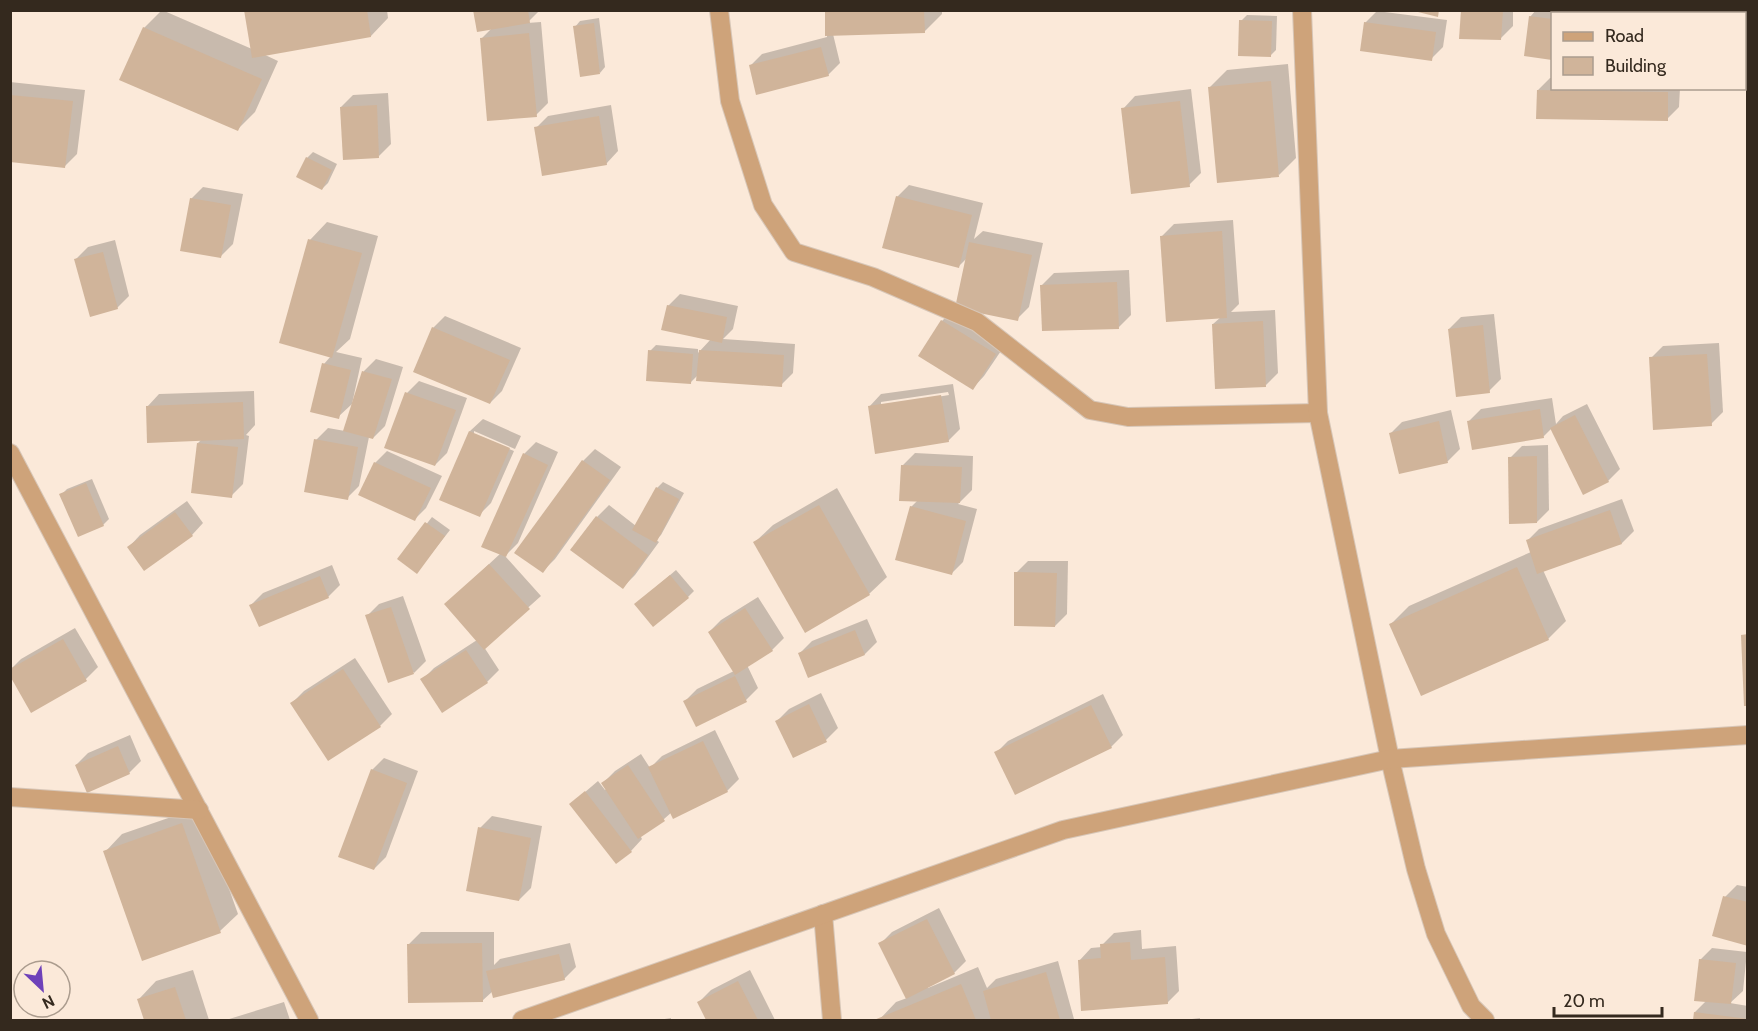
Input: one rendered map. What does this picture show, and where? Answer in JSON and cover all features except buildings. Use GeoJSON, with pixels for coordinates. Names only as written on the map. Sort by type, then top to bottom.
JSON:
{"type":"FeatureCollection","features":[{"type":"Feature","properties":{"kind":"street"},"geometry":{"type":"LineString","coordinates":[[719,10],[730,101],[763,205],[794,252],[873,277],[977,322],[1090,410],[1128,417],[1317,413]]}},
{"type":"Feature","properties":{"kind":"street"},"geometry":{"type":"LineString","coordinates":[[1302,10],[1317,413],[1390,759],[1416,869],[1436,934],[1471,1005],[1485,1020]]}},
{"type":"Feature","properties":{"kind":"street"},"geometry":{"type":"LineString","coordinates":[[10,453],[309,1020]]}},
{"type":"Feature","properties":{"kind":"street"},"geometry":{"type":"LineString","coordinates":[[522,1020],[1063,830],[1390,759],[1748,735]]}},
{"type":"Feature","properties":{"kind":"street"},"geometry":{"type":"LineString","coordinates":[[10,797],[199,810]]}},
{"type":"Feature","properties":{"kind":"street"},"geometry":{"type":"LineString","coordinates":[[823,914],[832,1020]]}}]}
